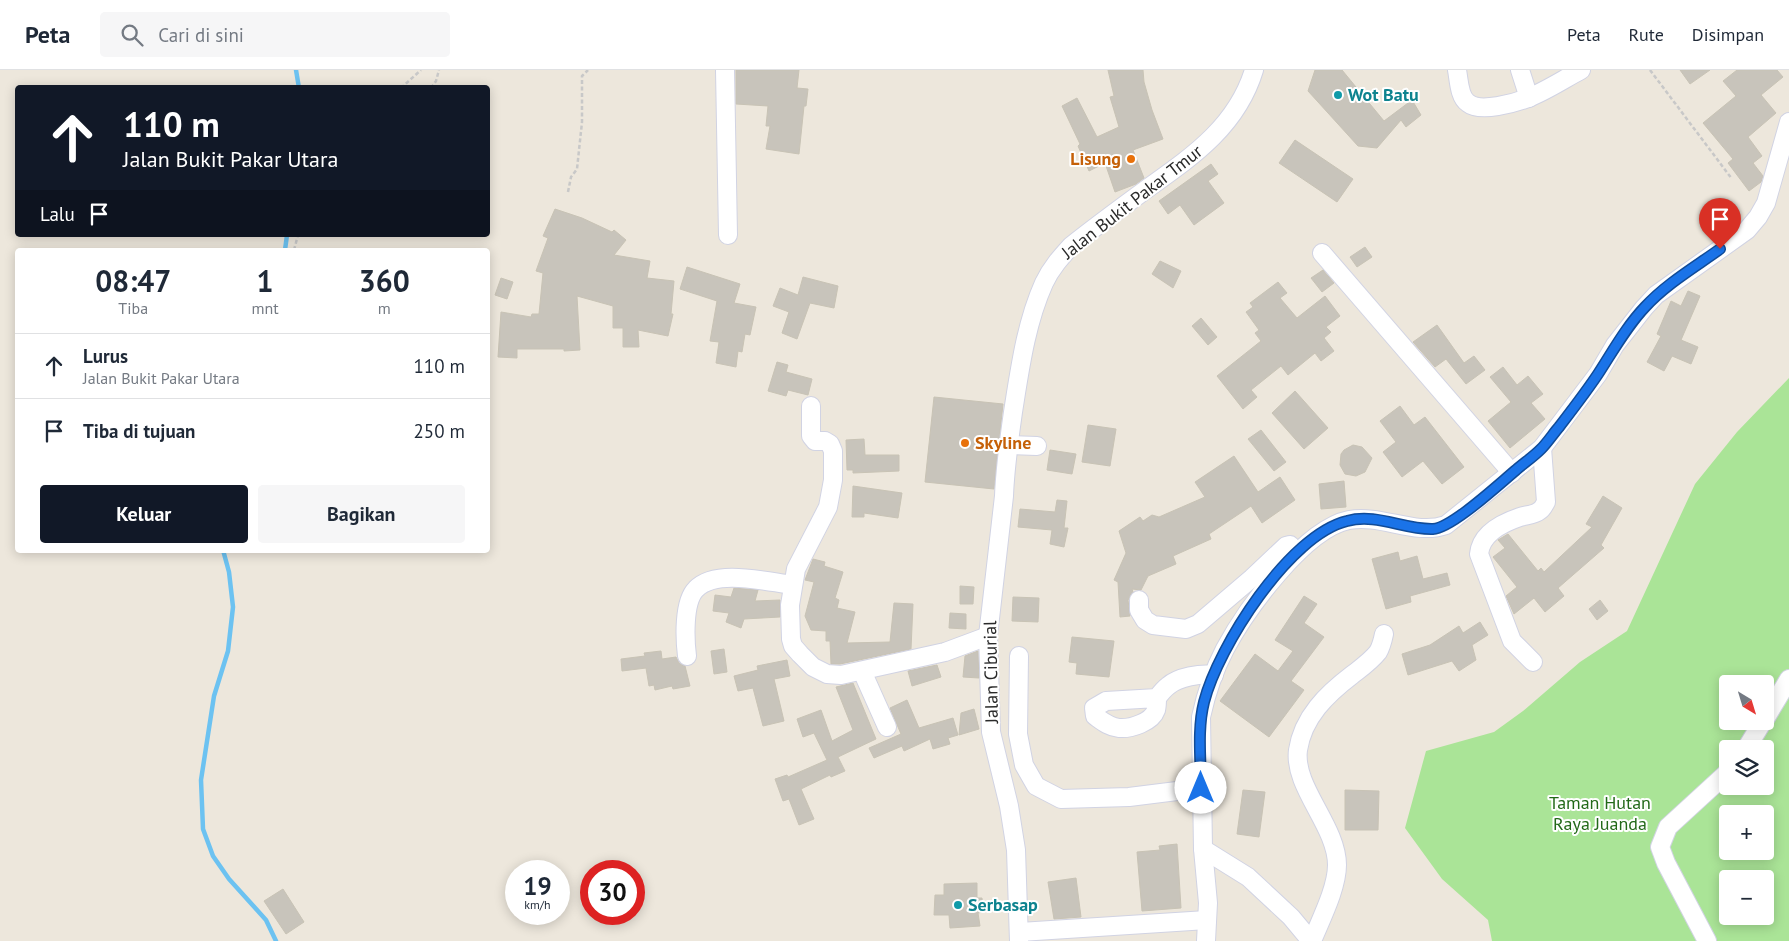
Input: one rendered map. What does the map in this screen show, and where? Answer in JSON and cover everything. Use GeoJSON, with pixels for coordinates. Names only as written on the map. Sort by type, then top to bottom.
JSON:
{"type":"FeatureCollection","features":[{"type":"Feature","properties":{"kind":"street"},"geometry":{"type":"LineString","coordinates":[[725,70],[728,235]]}},
{"type":"Feature","properties":{"kind":"street","name":"Jalan Bukit Pakar Tmur"},"geometry":{"type":"LineString","coordinates":[[1015,401],[1023,350],[1035,306],[1055,263],[1071,246],[1191,157],[1219,132],[1238,106],[1254,70]]}},
{"type":"Feature","properties":{"kind":"street"},"geometry":{"type":"LineString","coordinates":[[1457,70],[1462,95],[1468,103],[1480,108],[1529,98],[1580,70]]}},
{"type":"Feature","properties":{"kind":"street"},"geometry":{"type":"LineString","coordinates":[[1520,70],[1529,98]]}},
{"type":"Feature","properties":{"kind":"street"},"geometry":{"type":"LineString","coordinates":[[1206,941],[1208,903],[1203,849],[1201,717],[1204,701],[1225,650],[1263,591],[1291,559],[1316,536],[1347,521],[1360,519],[1384,520],[1435,529],[1446,525],[1542,448],[1572,410],[1598,374],[1615,346],[1644,308],[1656,296],[1747,230],[1758,217],[1766,203],[1789,122]]}},
{"type":"Feature","properties":{"kind":"street"},"geometry":{"type":"LineString","coordinates":[[1322,253],[1512,473]]}},
{"type":"Feature","properties":{"kind":"street","name":"Jalan Ciburial"},"geometry":{"type":"LineString","coordinates":[[1015,401],[988,636],[991,732],[1009,806],[1016,850],[1019,937]]}},
{"type":"Feature","properties":{"kind":"street"},"geometry":{"type":"LineString","coordinates":[[812,406],[811,436],[815,441],[825,441],[830,444],[833,451],[833,480],[828,507],[796,569],[790,632],[793,646],[813,667],[827,674],[841,675],[945,652],[988,636]]}},
{"type":"Feature","properties":{"kind":"street"},"geometry":{"type":"LineString","coordinates":[[1009,445],[1037,446]]}},
{"type":"Feature","properties":{"kind":"street"},"geometry":{"type":"LineString","coordinates":[[1533,662],[1512,641],[1479,554],[1483,539],[1502,523],[1538,512],[1543,508],[1546,502],[1542,448]]}},
{"type":"Feature","properties":{"kind":"street"},"geometry":{"type":"LineString","coordinates":[[1139,600],[1140,610],[1145,620],[1153,625],[1186,628],[1198,624],[1286,546],[1290,546],[1291,559]]}},
{"type":"Feature","properties":{"kind":"street"},"geometry":{"type":"LineString","coordinates":[[687,656],[685,634],[690,600],[694,590],[702,584],[721,577],[745,578],[793,585]]}},
{"type":"Feature","properties":{"kind":"street"},"geometry":{"type":"LineString","coordinates":[[1203,849],[1248,877],[1291,917],[1312,941],[1334,883],[1337,864],[1334,844],[1300,771],[1298,752],[1302,733],[1327,695],[1379,651],[1384,634]]}},
{"type":"Feature","properties":{"kind":"street"},"geometry":{"type":"LineString","coordinates":[[1019,656],[1018,734],[1024,765],[1036,786],[1060,798],[1129,797],[1201,788]]}},
{"type":"Feature","properties":{"kind":"street"},"geometry":{"type":"LineString","coordinates":[[862,671],[887,727]]}},
{"type":"Feature","properties":{"kind":"street"},"geometry":{"type":"LineString","coordinates":[[1157,698],[1168,686],[1177,680],[1206,674],[1214,675]]}},
{"type":"Feature","properties":{"kind":"street"},"geometry":{"type":"LineString","coordinates":[[1774,704],[1789,679]]}},
{"type":"Feature","properties":{"kind":"street"},"geometry":{"type":"LineString","coordinates":[[1707,941],[1666,863],[1660,847],[1668,826],[1719,780]]}},
{"type":"Feature","properties":{"kind":"street"},"geometry":{"type":"LineString","coordinates":[[1019,937],[1207,920]]}},
{"type":"Feature","properties":{"kind":"path"},"geometry":{"type":"LineString","coordinates":[[404,85],[421,70]]}},
{"type":"Feature","properties":{"kind":"path"},"geometry":{"type":"LineString","coordinates":[[433,85],[439,70]]}},
{"type":"Feature","properties":{"kind":"path"},"geometry":{"type":"LineString","coordinates":[[568,192],[572,177],[577,169],[582,122],[582,76],[588,70]]}},
{"type":"Feature","properties":{"kind":"path"},"geometry":{"type":"LineString","coordinates":[[1650,70],[1732,179]]}},
{"type":"Feature","properties":{"kind":"green space","name":"Taman Hutan Raya Juanda"},"geometry":{"type":"Polygon","coordinates":[[[1789,378],[1789,941],[1492,941],[1488,920],[1442,879],[1405,828],[1426,751],[1494,732],[1523,711],[1580,662],[1627,631],[1695,484],[1737,432],[1789,378]]]}},
{"type":"Feature","properties":{"kind":"building"},"geometry":{"type":"Polygon","coordinates":[[[736,70],[799,70],[797,88],[808,89],[806,106],[804,106],[799,154],[766,149],[770,126],[766,126],[768,106],[736,104],[736,70]]]}},
{"type":"Feature","properties":{"kind":"building"},"geometry":{"type":"Polygon","coordinates":[[[1108,70],[1143,70],[1144,82],[1152,110],[1163,139],[1133,150],[1144,178],[1136,184],[1115,192],[1105,163],[1089,171],[1078,146],[1080,144],[1062,106],[1077,98],[1097,137],[1119,127],[1110,97],[1114,96],[1108,70]]]}},
{"type":"Feature","properties":{"kind":"building"},"geometry":{"type":"Polygon","coordinates":[[[1315,70],[1342,70],[1384,121],[1412,100],[1421,115],[1406,127],[1401,120],[1377,148],[1358,146],[1308,91],[1315,70]]]}},
{"type":"Feature","properties":{"kind":"building"},"geometry":{"type":"Polygon","coordinates":[[[1680,70],[1710,70],[1690,84],[1680,70]]]}},
{"type":"Feature","properties":{"kind":"building"},"geometry":{"type":"Polygon","coordinates":[[[1737,70],[1777,70],[1783,77],[1761,95],[1776,113],[1748,137],[1762,156],[1753,163],[1763,176],[1761,182],[1749,191],[1728,163],[1733,159],[1703,123],[1736,96],[1723,81],[1737,70]]]}},
{"type":"Feature","properties":{"kind":"building"},"geometry":{"type":"Polygon","coordinates":[[[1295,140],[1353,179],[1337,202],[1279,163],[1295,140]]]}},
{"type":"Feature","properties":{"kind":"building"},"geometry":{"type":"Polygon","coordinates":[[[1211,164],[1218,174],[1208,181],[1224,203],[1194,225],[1180,205],[1168,214],[1159,201],[1211,164]]]}},
{"type":"Feature","properties":{"kind":"building"},"geometry":{"type":"Polygon","coordinates":[[[555,209],[582,218],[612,232],[614,230],[626,240],[614,255],[650,261],[647,278],[674,281],[671,314],[673,314],[668,336],[638,330],[639,347],[623,347],[623,328],[613,328],[613,306],[577,296],[580,350],[517,349],[517,358],[498,357],[501,312],[531,317],[532,314],[539,314],[543,273],[536,271],[548,238],[543,236],[555,209]]]}},
{"type":"Feature","properties":{"kind":"building"},"geometry":{"type":"Polygon","coordinates":[[[1365,247],[1372,257],[1357,267],[1350,257],[1365,247]]]}},
{"type":"Feature","properties":{"kind":"building"},"geometry":{"type":"Polygon","coordinates":[[[1160,261],[1181,271],[1173,288],[1152,274],[1160,261]]]}},
{"type":"Feature","properties":{"kind":"building"},"geometry":{"type":"Polygon","coordinates":[[[687,267],[740,284],[734,303],[756,307],[750,335],[745,334],[742,352],[738,351],[736,367],[716,363],[719,342],[710,341],[717,301],[680,289],[687,267]]]}},
{"type":"Feature","properties":{"kind":"building"},"geometry":{"type":"Polygon","coordinates":[[[1323,270],[1334,283],[1322,292],[1311,278],[1323,270]]]}},
{"type":"Feature","properties":{"kind":"building"},"geometry":{"type":"Polygon","coordinates":[[[803,277],[838,286],[834,308],[810,303],[797,339],[782,333],[789,312],[773,306],[780,288],[798,295],[803,277]]]}},
{"type":"Feature","properties":{"kind":"building"},"geometry":{"type":"Polygon","coordinates":[[[501,278],[513,282],[507,299],[495,295],[501,278]]]}},
{"type":"Feature","properties":{"kind":"building"},"geometry":{"type":"Polygon","coordinates":[[[1278,282],[1287,293],[1280,298],[1297,318],[1325,296],[1340,316],[1326,327],[1331,332],[1324,338],[1334,351],[1321,361],[1315,353],[1288,375],[1281,366],[1251,390],[1257,397],[1243,409],[1217,376],[1261,341],[1255,333],[1259,330],[1246,312],[1253,307],[1250,303],[1278,282]]]}},
{"type":"Feature","properties":{"kind":"building"},"geometry":{"type":"Polygon","coordinates":[[[1688,291],[1700,296],[1681,340],[1698,347],[1691,364],[1672,356],[1664,371],[1647,362],[1661,336],[1657,334],[1671,301],[1681,306],[1688,291]]]}},
{"type":"Feature","properties":{"kind":"building"},"geometry":{"type":"Polygon","coordinates":[[[1201,318],[1217,337],[1208,345],[1192,326],[1201,318]]]}},
{"type":"Feature","properties":{"kind":"building"},"geometry":{"type":"Polygon","coordinates":[[[1437,325],[1464,363],[1474,356],[1485,370],[1466,384],[1446,359],[1435,367],[1413,342],[1437,325]]]}},
{"type":"Feature","properties":{"kind":"building"},"geometry":{"type":"Polygon","coordinates":[[[777,362],[788,365],[786,372],[812,379],[808,395],[788,390],[786,396],[768,391],[777,362]]]}},
{"type":"Feature","properties":{"kind":"building"},"geometry":{"type":"Polygon","coordinates":[[[1503,367],[1517,385],[1528,376],[1543,394],[1531,403],[1545,419],[1510,448],[1488,421],[1511,402],[1490,377],[1503,367]]]}},
{"type":"Feature","properties":{"kind":"building"},"geometry":{"type":"Polygon","coordinates":[[[1295,391],[1328,428],[1304,449],[1272,413],[1295,391]]]}},
{"type":"Feature","properties":{"kind":"building","name":"Skyline"},"geometry":{"type":"Polygon","coordinates":[[[934,397],[1003,404],[994,489],[925,482],[934,397]]]}},
{"type":"Feature","properties":{"kind":"building"},"geometry":{"type":"Polygon","coordinates":[[[1400,406],[1414,425],[1425,417],[1464,467],[1442,484],[1423,461],[1402,477],[1383,452],[1396,442],[1380,421],[1400,406]]]}},
{"type":"Feature","properties":{"kind":"building"},"geometry":{"type":"Polygon","coordinates":[[[1088,425],[1116,429],[1110,466],[1082,462],[1088,425]]]}},
{"type":"Feature","properties":{"kind":"building"},"geometry":{"type":"Polygon","coordinates":[[[1261,430],[1286,462],[1274,471],[1248,439],[1261,430]]]}},
{"type":"Feature","properties":{"kind":"building"},"geometry":{"type":"Polygon","coordinates":[[[864,439],[865,455],[899,455],[899,471],[853,473],[853,470],[847,470],[846,440],[864,439]]]}},
{"type":"Feature","properties":{"kind":"building"},"geometry":{"type":"Polygon","coordinates":[[[1353,445],[1362,447],[1372,458],[1365,472],[1356,476],[1345,474],[1340,465],[1341,454],[1353,445]]]}},
{"type":"Feature","properties":{"kind":"building"},"geometry":{"type":"Polygon","coordinates":[[[1050,450],[1076,454],[1072,474],[1047,470],[1050,450]]]}},
{"type":"Feature","properties":{"kind":"building"},"geometry":{"type":"Polygon","coordinates":[[[1234,456],[1258,492],[1280,477],[1295,500],[1262,523],[1251,506],[1209,534],[1211,539],[1173,556],[1176,564],[1148,576],[1141,590],[1132,589],[1133,592],[1128,600],[1130,616],[1120,617],[1118,582],[1114,580],[1126,553],[1119,531],[1140,517],[1143,521],[1152,515],[1159,517],[1205,497],[1195,482],[1234,456]]]}},
{"type":"Feature","properties":{"kind":"building"},"geometry":{"type":"Polygon","coordinates":[[[1344,481],[1346,507],[1321,509],[1319,484],[1344,481]]]}},
{"type":"Feature","properties":{"kind":"building"},"geometry":{"type":"Polygon","coordinates":[[[853,486],[902,493],[898,518],[864,513],[864,517],[852,517],[853,486]]]}},
{"type":"Feature","properties":{"kind":"building"},"geometry":{"type":"Polygon","coordinates":[[[1603,496],[1622,508],[1601,545],[1604,548],[1558,588],[1564,596],[1545,612],[1534,598],[1514,614],[1506,596],[1517,587],[1493,557],[1505,548],[1498,540],[1508,534],[1538,571],[1541,568],[1544,572],[1592,527],[1586,524],[1603,496]]]}},
{"type":"Feature","properties":{"kind":"building"},"geometry":{"type":"Polygon","coordinates":[[[1057,500],[1067,501],[1064,528],[1068,528],[1064,547],[1050,544],[1052,530],[1018,527],[1020,509],[1055,512],[1057,500]]]}},
{"type":"Feature","properties":{"kind":"building"},"geometry":{"type":"Polygon","coordinates":[[[1398,552],[1400,561],[1417,556],[1423,579],[1447,573],[1450,585],[1410,596],[1411,602],[1386,609],[1372,559],[1398,552]]]}},
{"type":"Feature","properties":{"kind":"building"},"geometry":{"type":"Polygon","coordinates":[[[813,559],[825,562],[824,566],[843,572],[835,598],[839,600],[837,608],[855,612],[847,643],[890,642],[894,603],[913,604],[911,649],[840,664],[831,664],[830,641],[826,641],[826,631],[811,630],[805,616],[814,582],[805,580],[813,559]]]}},
{"type":"Feature","properties":{"kind":"building"},"geometry":{"type":"Polygon","coordinates":[[[960,586],[974,587],[973,604],[960,604],[960,586]]]}},
{"type":"Feature","properties":{"kind":"building"},"geometry":{"type":"Polygon","coordinates":[[[734,588],[758,590],[755,601],[780,600],[780,617],[744,619],[741,628],[726,622],[729,613],[713,611],[715,595],[731,597],[734,588]]]}},
{"type":"Feature","properties":{"kind":"building"},"geometry":{"type":"Polygon","coordinates":[[[1304,596],[1317,604],[1304,623],[1324,637],[1291,681],[1304,690],[1269,737],[1220,701],[1255,654],[1278,671],[1293,651],[1275,640],[1304,596]]]}},
{"type":"Feature","properties":{"kind":"building"},"geometry":{"type":"Polygon","coordinates":[[[1013,597],[1039,598],[1038,622],[1012,621],[1013,597]]]}},
{"type":"Feature","properties":{"kind":"building"},"geometry":{"type":"Polygon","coordinates":[[[1600,600],[1608,611],[1597,620],[1589,609],[1600,600]]]}},
{"type":"Feature","properties":{"kind":"building"},"geometry":{"type":"Polygon","coordinates":[[[950,613],[966,614],[966,629],[949,628],[950,613]]]}},
{"type":"Feature","properties":{"kind":"building"},"geometry":{"type":"Polygon","coordinates":[[[1480,622],[1488,635],[1472,645],[1476,660],[1459,671],[1452,661],[1408,675],[1402,654],[1430,645],[1459,626],[1463,633],[1480,622]]]}},
{"type":"Feature","properties":{"kind":"building"},"geometry":{"type":"Polygon","coordinates":[[[1072,637],[1114,641],[1109,677],[1076,674],[1077,663],[1069,662],[1072,637]]]}},
{"type":"Feature","properties":{"kind":"building"},"geometry":{"type":"Polygon","coordinates":[[[724,649],[727,672],[714,674],[711,651],[724,649]]]}},
{"type":"Feature","properties":{"kind":"building"},"geometry":{"type":"Polygon","coordinates":[[[661,651],[662,659],[676,657],[679,663],[685,666],[690,686],[673,689],[672,686],[655,690],[654,685],[649,686],[646,668],[622,671],[621,659],[645,656],[644,653],[661,651]]]}},
{"type":"Feature","properties":{"kind":"building"},"geometry":{"type":"Polygon","coordinates":[[[978,651],[979,678],[963,677],[965,656],[978,651]]]}},
{"type":"Feature","properties":{"kind":"building"},"geometry":{"type":"Polygon","coordinates":[[[787,660],[790,676],[774,679],[784,721],[763,726],[753,688],[738,691],[734,676],[758,670],[757,666],[787,660]]]}},
{"type":"Feature","properties":{"kind":"building"},"geometry":{"type":"Polygon","coordinates":[[[937,665],[941,677],[912,686],[908,671],[937,665]]]}},
{"type":"Feature","properties":{"kind":"building"},"geometry":{"type":"Polygon","coordinates":[[[853,683],[876,739],[838,757],[845,771],[831,777],[830,775],[801,789],[814,819],[799,825],[789,799],[783,801],[775,779],[787,775],[788,777],[827,760],[814,733],[803,737],[797,719],[821,710],[832,741],[853,730],[836,687],[853,683]]]}},
{"type":"Feature","properties":{"kind":"building"},"geometry":{"type":"Polygon","coordinates":[[[907,700],[919,728],[953,718],[958,735],[948,738],[950,744],[933,749],[930,739],[904,751],[902,746],[874,758],[869,748],[901,734],[890,708],[907,700]]]}},
{"type":"Feature","properties":{"kind":"building"},"geometry":{"type":"Polygon","coordinates":[[[974,709],[979,729],[959,735],[961,713],[974,709]]]}},
{"type":"Feature","properties":{"kind":"building"},"geometry":{"type":"Polygon","coordinates":[[[1243,790],[1265,792],[1259,837],[1237,834],[1243,790]]]}},
{"type":"Feature","properties":{"kind":"building"},"geometry":{"type":"Polygon","coordinates":[[[1345,790],[1379,791],[1378,830],[1345,830],[1345,790]]]}},
{"type":"Feature","properties":{"kind":"building"},"geometry":{"type":"Polygon","coordinates":[[[1177,844],[1181,908],[1142,911],[1137,852],[1160,850],[1159,846],[1177,844]]]}},
{"type":"Feature","properties":{"kind":"building"},"geometry":{"type":"Polygon","coordinates":[[[1076,878],[1081,917],[1054,919],[1048,882],[1076,878]]]}},
{"type":"Feature","properties":{"kind":"building","name":"Serbasap"},"geometry":{"type":"Polygon","coordinates":[[[977,883],[977,898],[982,898],[983,912],[978,913],[980,926],[950,928],[949,915],[934,915],[935,895],[944,895],[944,884],[977,883]]]}},
{"type":"Feature","properties":{"kind":"building"},"geometry":{"type":"Polygon","coordinates":[[[283,889],[304,922],[286,934],[264,901],[283,889]]]}},
{"type":"Feature","properties":{"kind":"waterway"},"geometry":{"type":"LineString","coordinates":[[296,70],[298,85]]}},
{"type":"Feature","properties":{"kind":"waterway"},"geometry":{"type":"LineString","coordinates":[[285,248],[287,237]]}},
{"type":"Feature","properties":{"kind":"waterway"},"geometry":{"type":"LineString","coordinates":[[224,553],[229,572],[233,607],[228,651],[214,696],[201,780],[203,829],[213,856],[229,879],[266,920],[276,941]]}},
{"type":"Feature","properties":{"kind":"place","name":"Wot Batu"},"geometry":{"type":"Point","coordinates":[1338,95]}},
{"type":"Feature","properties":{"kind":"place","name":"Lisung"},"geometry":{"type":"Point","coordinates":[1131,159]}},
{"type":"Feature","properties":{"kind":"place","name":"Skyline"},"geometry":{"type":"Point","coordinates":[965,443]}},
{"type":"Feature","properties":{"kind":"place","name":"Serbasap"},"geometry":{"type":"Point","coordinates":[958,905]}},
{"type":"Feature","properties":{"kind":"route"},"geometry":{"type":"LineString","coordinates":[[1201,788],[1201,717],[1204,701],[1225,650],[1238,628],[1263,591],[1285,565],[1316,536],[1347,521],[1360,519],[1384,520],[1435,529],[1446,525],[1542,448],[1572,410],[1598,374],[1615,346],[1644,308],[1656,296],[1720,249]]}}]}
